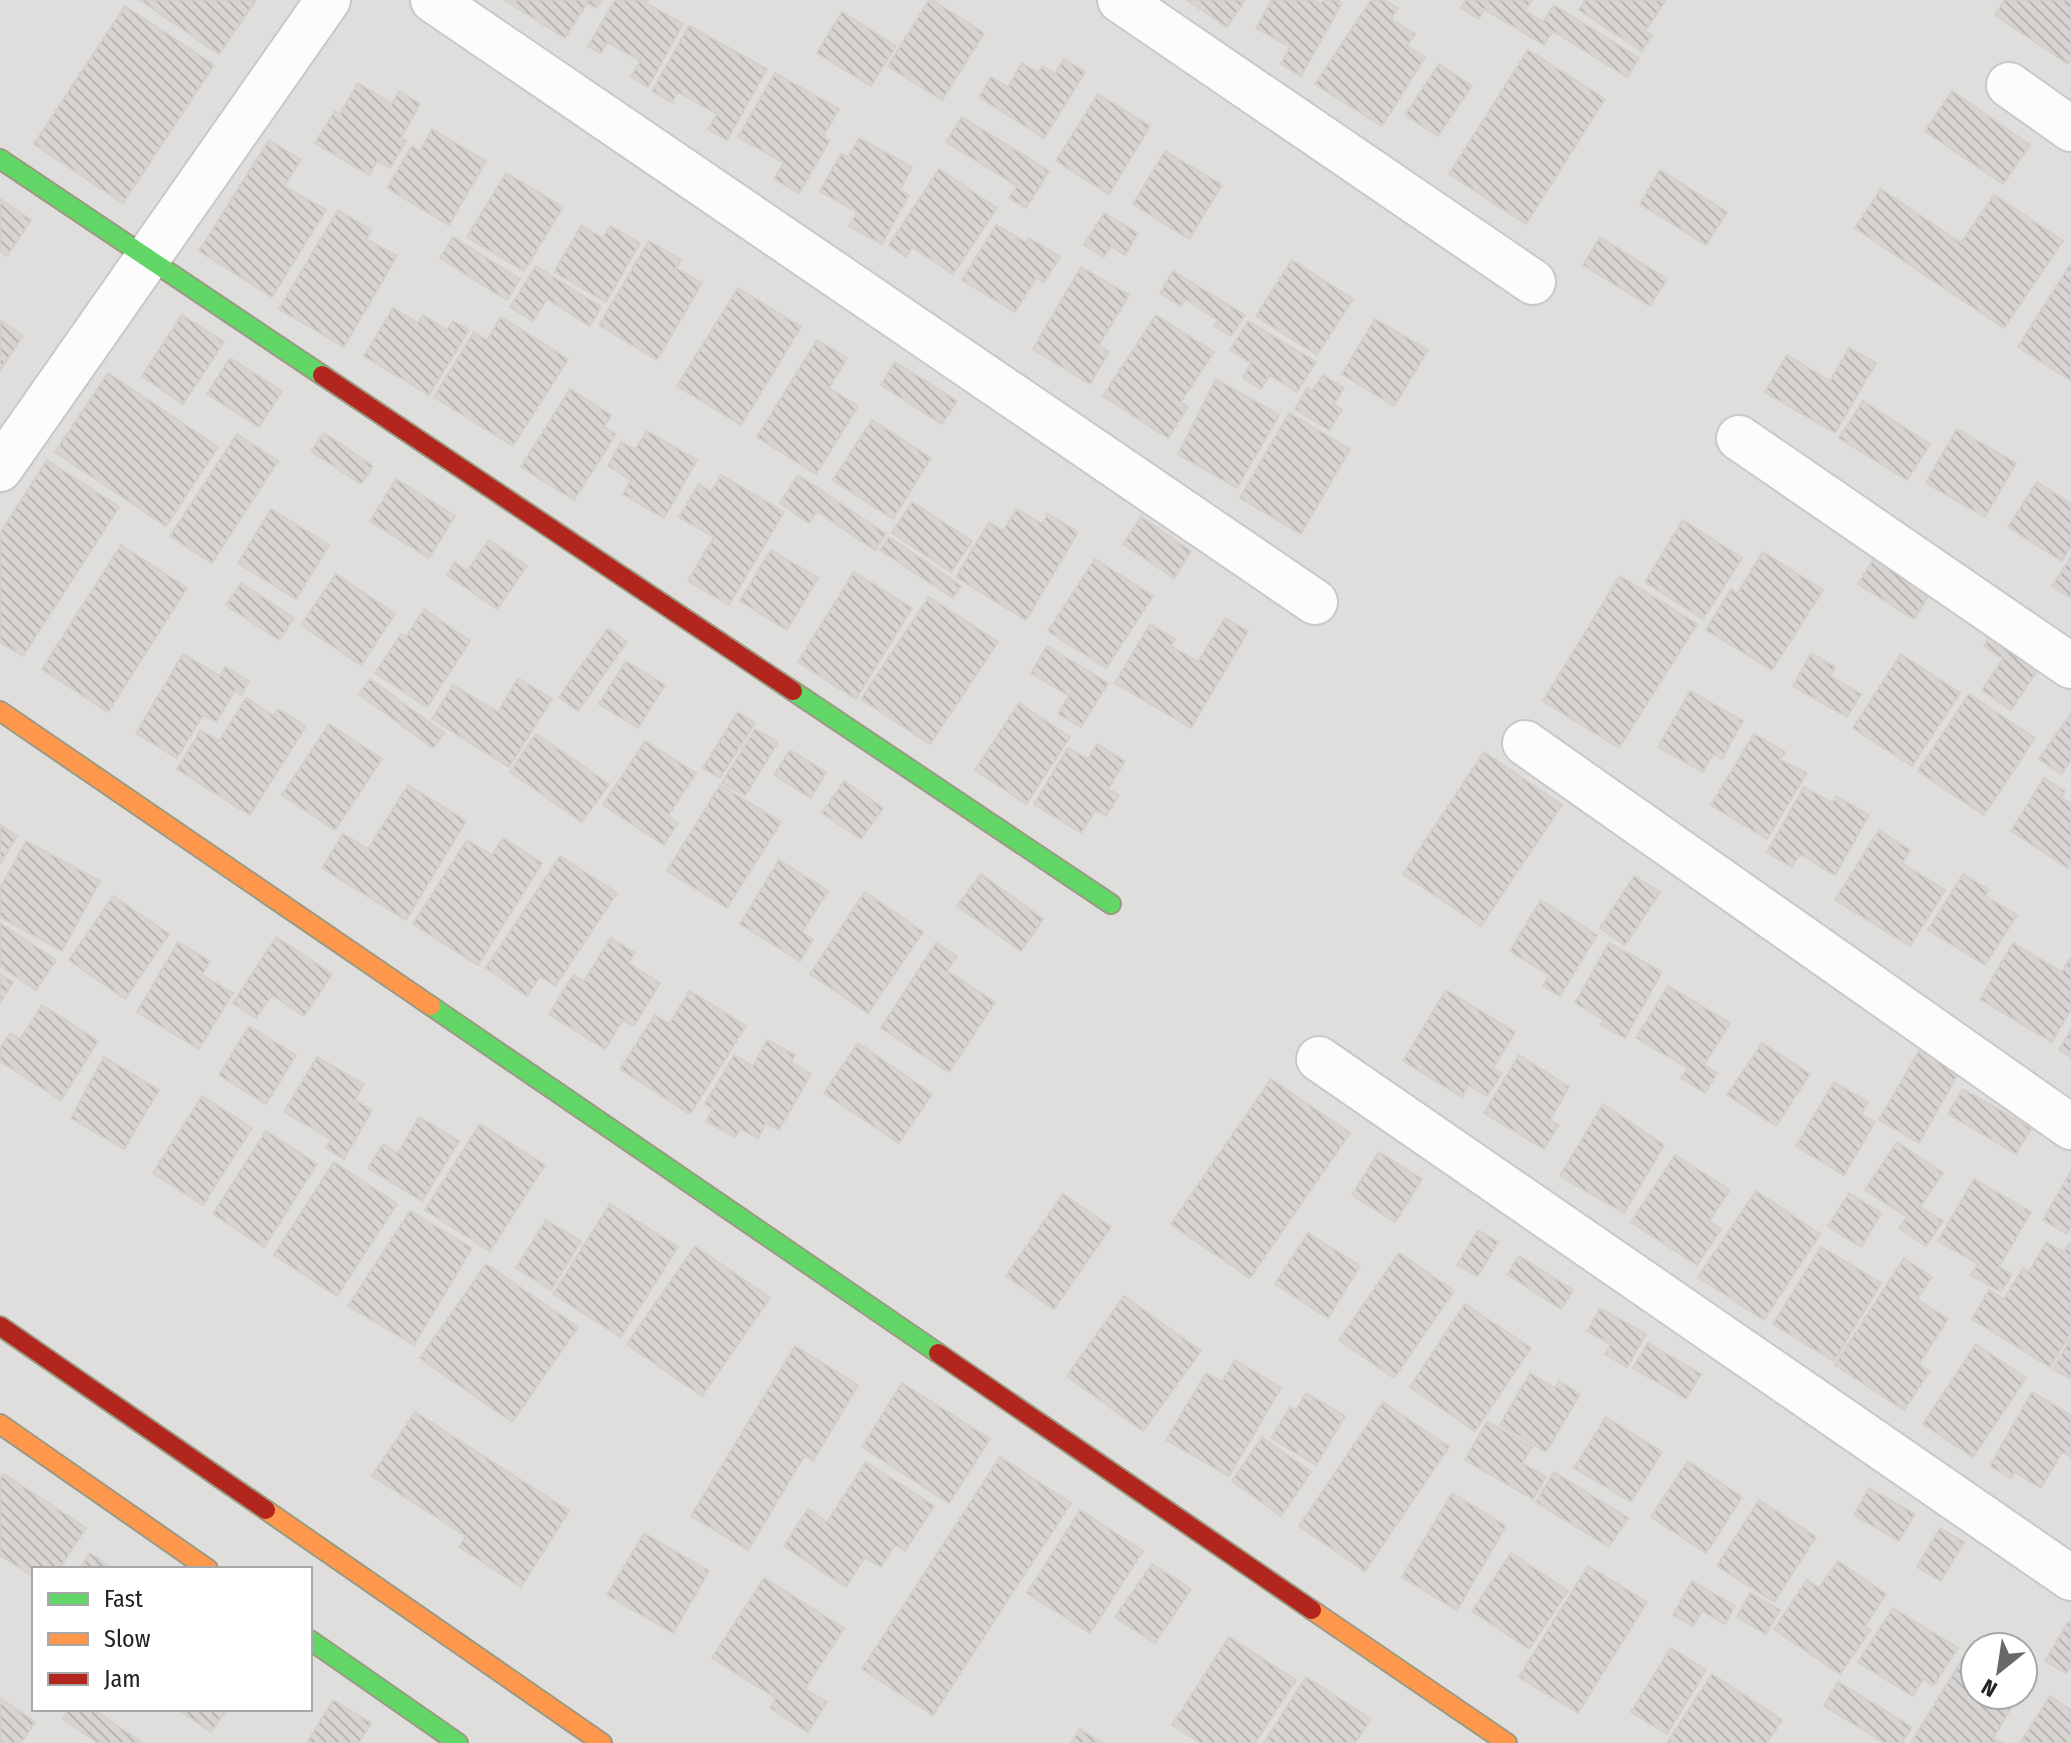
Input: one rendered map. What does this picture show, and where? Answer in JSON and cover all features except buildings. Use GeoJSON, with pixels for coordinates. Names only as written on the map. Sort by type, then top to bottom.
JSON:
{"type":"FeatureCollection","features":[{"type":"Feature","properties":{"kind":"street"},"geometry":{"type":"LineString","coordinates":[[0,469],[328,0]]}},
{"type":"Feature","properties":{"kind":"street"},"geometry":{"type":"LineString","coordinates":[[433,0],[1315,602]]}},
{"type":"Feature","properties":{"kind":"street"},"geometry":{"type":"LineString","coordinates":[[1120,0],[1533,282]]}},
{"type":"Feature","properties":{"kind":"street"},"geometry":{"type":"LineString","coordinates":[[2009,85],[2071,129]]}},
{"type":"Feature","properties":{"kind":"street"},"geometry":{"type":"LineString","coordinates":[[0,159],[1111,904]]}},
{"type":"Feature","properties":{"kind":"street"},"geometry":{"type":"LineString","coordinates":[[1739,438],[2071,666]]}},
{"type":"Feature","properties":{"kind":"street"},"geometry":{"type":"LineString","coordinates":[[0,711],[1507,1743]]}},
{"type":"Feature","properties":{"kind":"street"},"geometry":{"type":"LineString","coordinates":[[1525,743],[2071,1127]]}},
{"type":"Feature","properties":{"kind":"street"},"geometry":{"type":"LineString","coordinates":[[1319,1059],[2071,1578]]}},
{"type":"Feature","properties":{"kind":"street"},"geometry":{"type":"LineString","coordinates":[[0,1326],[602,1743]]}},
{"type":"Feature","properties":{"kind":"street"},"geometry":{"type":"LineString","coordinates":[[0,1424],[205,1567]]}},
{"type":"Feature","properties":{"kind":"street"},"geometry":{"type":"LineString","coordinates":[[312,1641],[458,1743]]}},
{"type":"Feature","properties":{"kind":"shaded area"},"geometry":{"type":"Polygon","coordinates":[[[0,0],[2071,0],[2071,1743],[0,1743],[0,0]]]}},
{"type":"Feature","properties":{"kind":"traffic: fast"},"geometry":{"type":"LineString","coordinates":[[0,159],[322,375]]}},
{"type":"Feature","properties":{"kind":"traffic: fast"},"geometry":{"type":"LineString","coordinates":[[793,691],[1111,904]]}},
{"type":"Feature","properties":{"kind":"traffic: fast"},"geometry":{"type":"LineString","coordinates":[[431,1006],[938,1353]]}},
{"type":"Feature","properties":{"kind":"traffic: fast"},"geometry":{"type":"LineString","coordinates":[[312,1641],[458,1743]]}},
{"type":"Feature","properties":{"kind":"traffic: slow"},"geometry":{"type":"LineString","coordinates":[[0,711],[431,1006]]}},
{"type":"Feature","properties":{"kind":"traffic: slow"},"geometry":{"type":"LineString","coordinates":[[0,1424],[205,1567]]}},
{"type":"Feature","properties":{"kind":"traffic: slow"},"geometry":{"type":"LineString","coordinates":[[266,1510],[602,1743]]}},
{"type":"Feature","properties":{"kind":"traffic: slow"},"geometry":{"type":"LineString","coordinates":[[1312,1610],[1507,1743]]}},
{"type":"Feature","properties":{"kind":"traffic: jam"},"geometry":{"type":"LineString","coordinates":[[322,375],[793,691]]}},
{"type":"Feature","properties":{"kind":"traffic: jam"},"geometry":{"type":"LineString","coordinates":[[0,1326],[266,1510]]}},
{"type":"Feature","properties":{"kind":"traffic: jam"},"geometry":{"type":"LineString","coordinates":[[938,1353],[1312,1610]]}}]}
